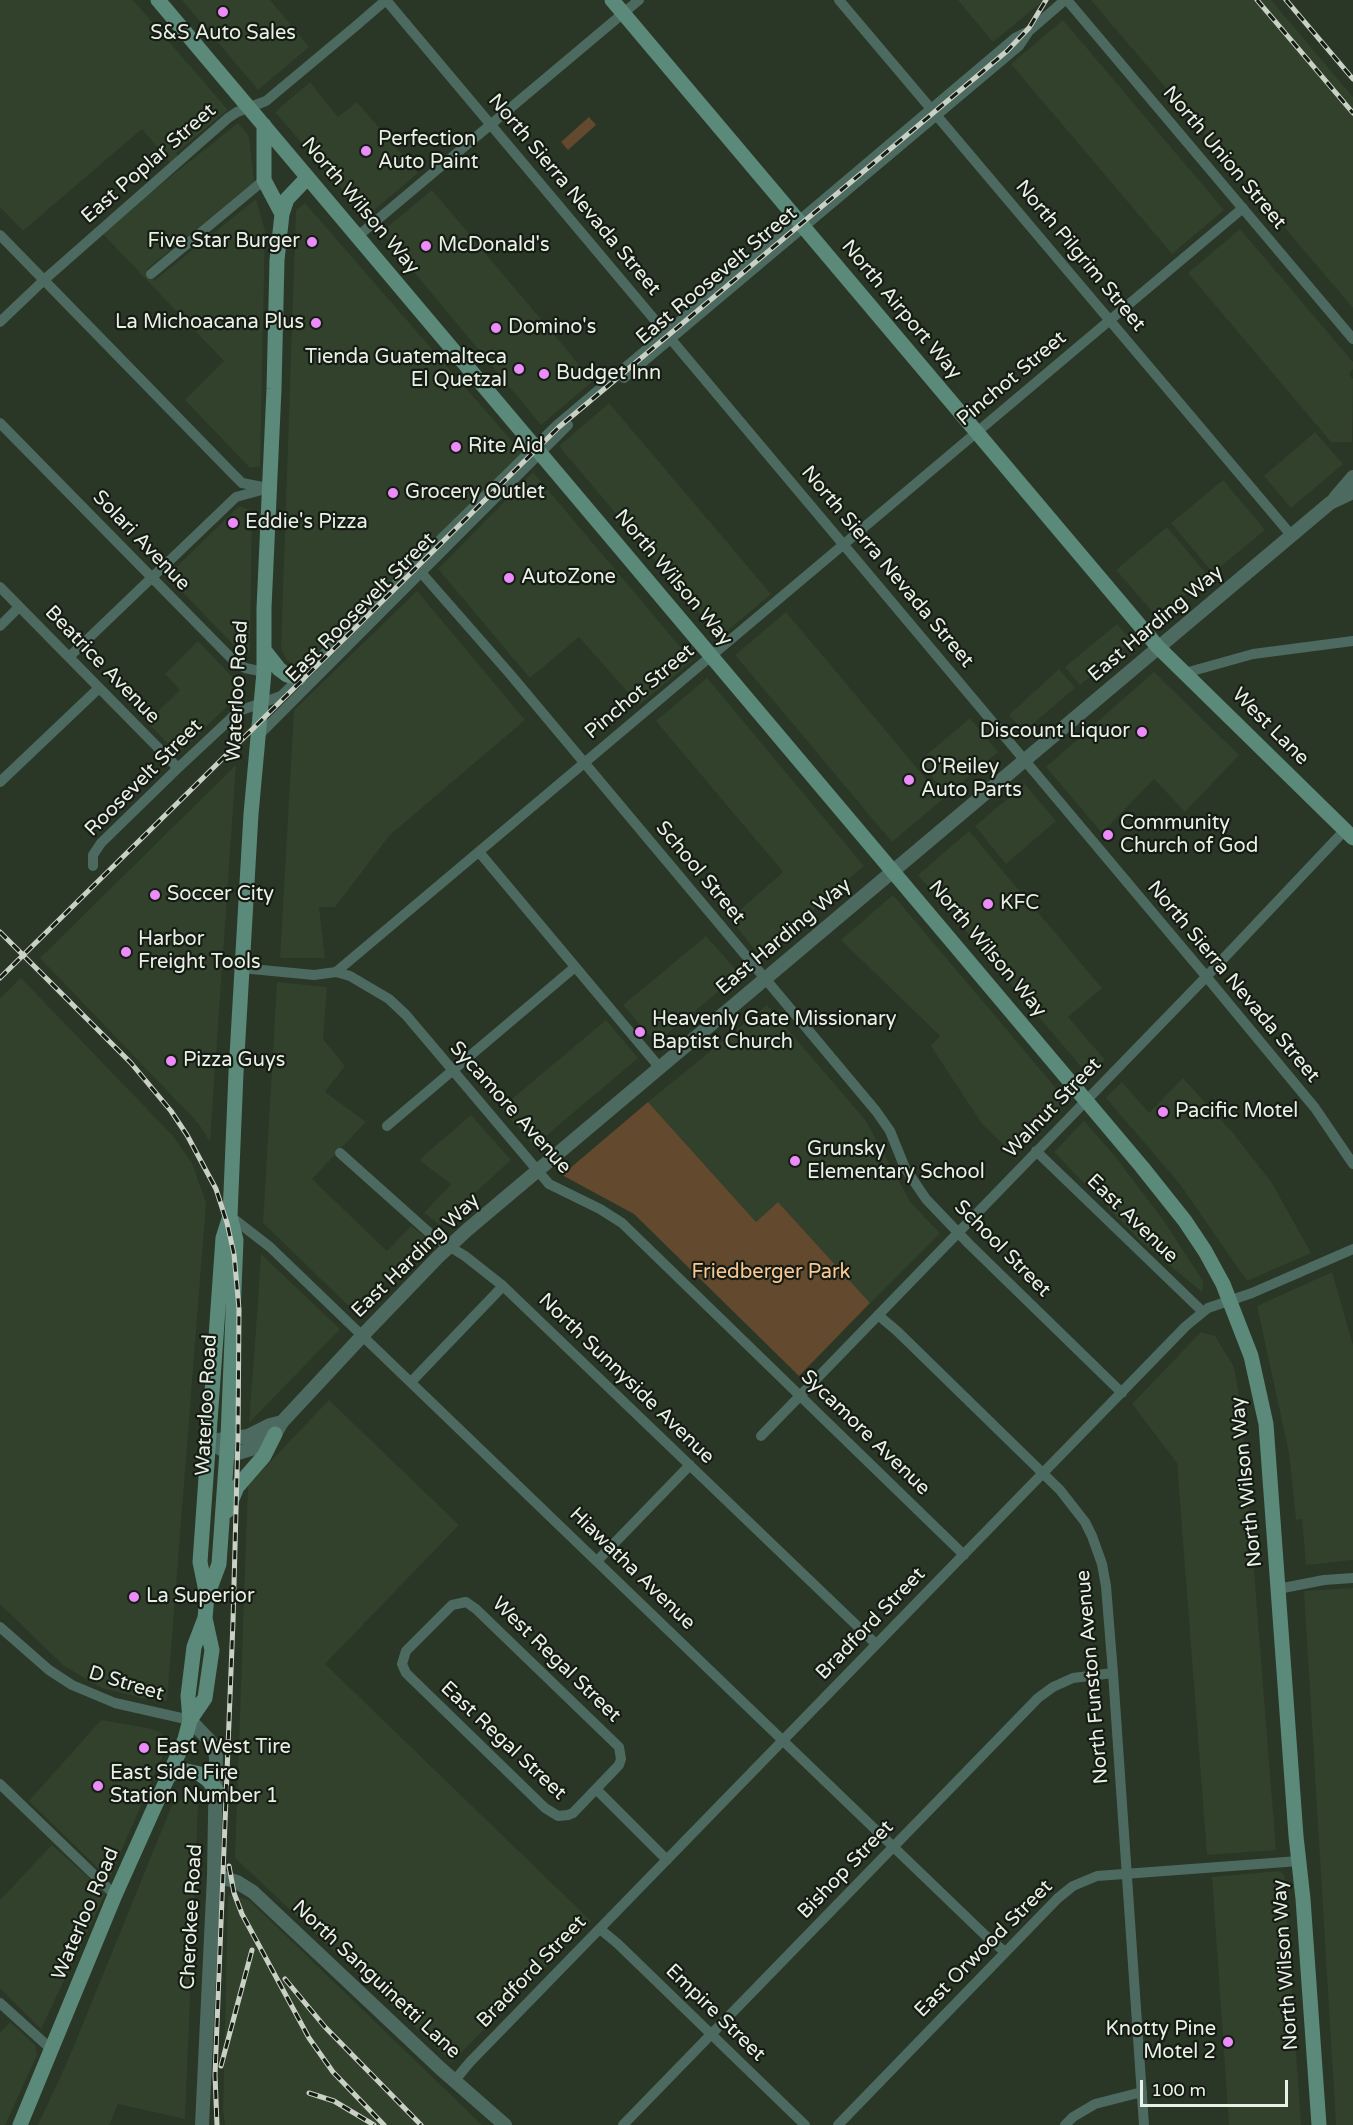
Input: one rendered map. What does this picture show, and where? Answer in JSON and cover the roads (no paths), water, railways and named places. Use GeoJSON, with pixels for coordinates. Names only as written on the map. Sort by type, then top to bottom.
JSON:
{"type":"FeatureCollection","features":[{"type":"Feature","properties":{"kind":"main road","name":"North Wilson Way"},"geometry":{"type":"LineString","coordinates":[[158,0],[1086,1100],[1185,1221],[1205,1251],[1230,1301],[1251,1356],[1266,1424],[1319,2125]]}},
{"type":"Feature","properties":{"kind":"main road","name":"North Airport Way"},"geometry":{"type":"LineString","coordinates":[[612,0],[1158,647]]}},
{"type":"Feature","properties":{"kind":"main road"},"geometry":{"type":"LineString","coordinates":[[264,125],[264,180],[282,214]]}},
{"type":"Feature","properties":{"kind":"main road","name":"Waterloo Road"},"geometry":{"type":"LineString","coordinates":[[207,1596],[200,1562],[223,1238],[230,1216],[241,968],[264,672],[268,488],[277,260],[282,214],[287,199],[307,178]]}},
{"type":"Feature","properties":{"kind":"main road","name":"West Lane"},"geometry":{"type":"LineString","coordinates":[[1158,647],[1349,834]]}},
{"type":"Feature","properties":{"kind":"main road"},"geometry":{"type":"LineString","coordinates":[[264,650],[279,669],[287,675],[299,678]]}},
{"type":"Feature","properties":{"kind":"main road","name":"Waterloo Road"},"geometry":{"type":"LineString","coordinates":[[20,2125],[115,1895],[170,1774],[190,1720],[206,1698],[212,1650],[205,1618],[207,1596],[219,1564],[227,1445],[236,1239],[230,1216]]}},
{"type":"Feature","properties":{"kind":"main road"},"geometry":{"type":"LineString","coordinates":[[222,1525],[237,1487],[264,1456],[278,1428]]}},
{"type":"Feature","properties":{"kind":"main road"},"geometry":{"type":"LineString","coordinates":[[170,1774],[187,1771],[200,1774],[217,1791]]}},
{"type":"Feature","properties":{"kind":"street","name":"East Poplar Street"},"geometry":{"type":"LineString","coordinates":[[0,322],[44,280],[228,118],[266,101],[386,0]]}},
{"type":"Feature","properties":{"kind":"street","name":"North Sierra Nevada Street"},"geometry":{"type":"LineString","coordinates":[[386,0],[1315,1108],[1353,1164]]}},
{"type":"Feature","properties":{"kind":"street"},"geometry":{"type":"LineString","coordinates":[[358,236],[639,0]]}},
{"type":"Feature","properties":{"kind":"street","name":"North Pilgrim Street"},"geometry":{"type":"LineString","coordinates":[[840,0],[1292,536]]}},
{"type":"Feature","properties":{"kind":"street","name":"East Roosevelt Street"},"geometry":{"type":"LineString","coordinates":[[258,736],[418,569],[538,450],[669,335],[934,112],[1015,38],[1029,31],[1066,0]]}},
{"type":"Feature","properties":{"kind":"street","name":"North Union Street"},"geometry":{"type":"LineString","coordinates":[[1066,0],[1353,339]]}},
{"type":"Feature","properties":{"kind":"street"},"geometry":{"type":"LineString","coordinates":[[151,274],[264,180]]}},
{"type":"Feature","properties":{"kind":"street","name":"Pinchot Street"},"geometry":{"type":"LineString","coordinates":[[336,972],[1243,208]]}},
{"type":"Feature","properties":{"kind":"street"},"geometry":{"type":"LineString","coordinates":[[0,235],[242,483],[268,488]]}},
{"type":"Feature","properties":{"kind":"street","name":"Solari Avenue"},"geometry":{"type":"LineString","coordinates":[[0,423],[232,658],[245,668],[264,672]]}},
{"type":"Feature","properties":{"kind":"street","name":"East Harding Way"},"geometry":{"type":"LineString","coordinates":[[227,1445],[238,1453],[257,1448],[449,1246],[1024,759],[1292,536],[1331,502],[1353,477]]}},
{"type":"Feature","properties":{"kind":"street"},"geometry":{"type":"LineString","coordinates":[[69,657],[236,497],[268,488]]}},
{"type":"Feature","properties":{"kind":"street","name":"East Harding Way"},"geometry":{"type":"LineString","coordinates":[[1331,502],[1353,492]]}},
{"type":"Feature","properties":{"kind":"street","name":"East Roosevelt Street"},"geometry":{"type":"LineString","coordinates":[[262,703],[281,696],[418,569]]}},
{"type":"Feature","properties":{"kind":"street","name":"School Street"},"geometry":{"type":"LineString","coordinates":[[418,569],[883,1119],[896,1143],[905,1168],[918,1190],[1122,1393]]}},
{"type":"Feature","properties":{"kind":"street","name":"Beatrice Avenue"},"geometry":{"type":"LineString","coordinates":[[0,587],[178,768]]}},
{"type":"Feature","properties":{"kind":"street"},"geometry":{"type":"LineString","coordinates":[[0,626],[20,607]]}},
{"type":"Feature","properties":{"kind":"street"},"geometry":{"type":"LineString","coordinates":[[1185,673],[1253,654],[1353,641]]}},
{"type":"Feature","properties":{"kind":"street"},"geometry":{"type":"LineString","coordinates":[[0,782],[99,688]]}},
{"type":"Feature","properties":{"kind":"street","name":"Roosevelt Street"},"geometry":{"type":"LineString","coordinates":[[93,866],[93,855],[101,843],[178,768],[239,711],[262,703]]}},
{"type":"Feature","properties":{"kind":"street","name":"Walnut Street"},"geometry":{"type":"LineString","coordinates":[[761,1436],[1036,1151],[1349,834]]}},
{"type":"Feature","properties":{"kind":"street"},"geometry":{"type":"LineString","coordinates":[[479,852],[660,1068]]}},
{"type":"Feature","properties":{"kind":"street"},"geometry":{"type":"LineString","coordinates":[[387,1126],[575,967]]}},
{"type":"Feature","properties":{"kind":"street","name":"Sycamore Avenue"},"geometry":{"type":"LineString","coordinates":[[241,968],[314,975],[336,972],[350,976],[389,999],[406,1015],[536,1171],[552,1186],[600,1209],[622,1223],[964,1555]]}},
{"type":"Feature","properties":{"kind":"street","name":"East Avenue"},"geometry":{"type":"LineString","coordinates":[[1036,1151],[1203,1312]]}},
{"type":"Feature","properties":{"kind":"street","name":"North Sunnyside Avenue"},"geometry":{"type":"LineString","coordinates":[[340,1153],[434,1237],[503,1286],[876,1644]]}},
{"type":"Feature","properties":{"kind":"street","name":"Hiawatha Avenue"},"geometry":{"type":"LineString","coordinates":[[230,1216],[270,1247],[363,1335],[1005,1952]]}},
{"type":"Feature","properties":{"kind":"street","name":"Bradford Street"},"geometry":{"type":"LineString","coordinates":[[455,2080],[1186,1326],[1209,1308],[1252,1293],[1353,1249]]}},
{"type":"Feature","properties":{"kind":"street"},"geometry":{"type":"LineString","coordinates":[[411,1382],[503,1286]]}},
{"type":"Feature","properties":{"kind":"street","name":"North Funston Avenue"},"geometry":{"type":"LineString","coordinates":[[878,1315],[1044,1474],[1077,1509],[1092,1536],[1102,1564],[1113,1673],[1144,2125]]}},
{"type":"Feature","properties":{"kind":"street"},"geometry":{"type":"LineString","coordinates":[[207,1442],[227,1445]]}},
{"type":"Feature","properties":{"kind":"street"},"geometry":{"type":"LineString","coordinates":[[597,1561],[690,1465]]}},
{"type":"Feature","properties":{"kind":"street"},"geometry":{"type":"LineString","coordinates":[[1278,1589],[1324,1580],[1353,1578]]}},
{"type":"Feature","properties":{"kind":"street","name":"West Regal Street"},"geometry":{"type":"LineString","coordinates":[[425,1632],[456,1603],[466,1602],[476,1608],[619,1747],[621,1759],[618,1765],[596,1789]]}},
{"type":"Feature","properties":{"kind":"street","name":"D Street"},"geometry":{"type":"LineString","coordinates":[[0,1627],[49,1670],[72,1685],[115,1703],[190,1720]]}},
{"type":"Feature","properties":{"kind":"street","name":"East Regal Street"},"geometry":{"type":"LineString","coordinates":[[425,1632],[406,1651],[402,1664],[405,1673],[545,1808],[558,1816],[568,1815],[573,1813],[596,1789],[667,1860]]}},
{"type":"Feature","properties":{"kind":"street","name":"Bishop Street"},"geometry":{"type":"LineString","coordinates":[[623,2125],[1038,1698],[1053,1687],[1073,1678],[1113,1673]]}},
{"type":"Feature","properties":{"kind":"street","name":"Cherokee Road"},"geometry":{"type":"LineString","coordinates":[[190,1720],[211,1742],[216,1756],[214,1875],[202,2125]]}},
{"type":"Feature","properties":{"kind":"street"},"geometry":{"type":"LineString","coordinates":[[0,1784],[115,1895]]}},
{"type":"Feature","properties":{"kind":"street","name":"East Orwood Street"},"geometry":{"type":"LineString","coordinates":[[837,2125],[1058,1898],[1073,1886],[1097,1876],[1299,1861]]}},
{"type":"Feature","properties":{"kind":"street","name":"North Sanguinetti Lane"},"geometry":{"type":"LineString","coordinates":[[214,1875],[237,1882],[252,1892],[505,2125]]}},
{"type":"Feature","properties":{"kind":"street","name":"Empire Street"},"geometry":{"type":"LineString","coordinates":[[600,1929],[805,2125]]}},
{"type":"Feature","properties":{"kind":"street"},"geometry":{"type":"LineString","coordinates":[[0,2003],[51,2049]]}},
{"type":"Feature","properties":{"kind":"street"},"geometry":{"type":"LineString","coordinates":[[1065,2125],[1073,2117],[1095,2104],[1142,2092]]}},
{"type":"Feature","properties":{"kind":"railway"},"geometry":{"type":"LineString","coordinates":[[0,978],[559,427],[1007,51],[1029,28],[1046,0]]}},
{"type":"Feature","properties":{"kind":"railway"},"geometry":{"type":"LineString","coordinates":[[1257,0],[1353,113]]}},
{"type":"Feature","properties":{"kind":"railway"},"geometry":{"type":"LineString","coordinates":[[1286,0],[1353,79]]}},
{"type":"Feature","properties":{"kind":"railway"},"geometry":{"type":"LineString","coordinates":[[0,932],[131,1063],[171,1111],[187,1135],[216,1189],[234,1254],[239,1309],[238,1437],[215,2075],[217,2125]]}},
{"type":"Feature","properties":{"kind":"railway"},"geometry":{"type":"LineString","coordinates":[[229,1866],[234,1893],[242,1914],[309,2038],[333,2072],[384,2125]]}},
{"type":"Feature","properties":{"kind":"railway"},"geometry":{"type":"LineString","coordinates":[[221,2066],[252,1950]]}},
{"type":"Feature","properties":{"kind":"railway"},"geometry":{"type":"LineString","coordinates":[[285,1979],[325,2027],[421,2125]]}},
{"type":"Feature","properties":{"kind":"railway"},"geometry":{"type":"LineString","coordinates":[[309,2093],[334,2101],[374,2125]]}},
{"type":"Feature","properties":{"kind":"place","name":"S&S Auto Sales"},"geometry":{"type":"Point","coordinates":[223,12]}},
{"type":"Feature","properties":{"kind":"place","name":"Perfection Auto Paint"},"geometry":{"type":"Point","coordinates":[366,151]}},
{"type":"Feature","properties":{"kind":"place","name":"Five Star Burger"},"geometry":{"type":"Point","coordinates":[312,242]}},
{"type":"Feature","properties":{"kind":"place","name":"McDonald's"},"geometry":{"type":"Point","coordinates":[426,246]}},
{"type":"Feature","properties":{"kind":"place","name":"La Michoacana Plus"},"geometry":{"type":"Point","coordinates":[316,323]}},
{"type":"Feature","properties":{"kind":"place","name":"Domino's"},"geometry":{"type":"Point","coordinates":[496,328]}},
{"type":"Feature","properties":{"kind":"place","name":"Tienda Guatemalteca El Quetzal"},"geometry":{"type":"Point","coordinates":[519,369]}},
{"type":"Feature","properties":{"kind":"place","name":"Budget Inn"},"geometry":{"type":"Point","coordinates":[544,374]}},
{"type":"Feature","properties":{"kind":"place","name":"Rite Aid"},"geometry":{"type":"Point","coordinates":[456,447]}},
{"type":"Feature","properties":{"kind":"place","name":"Grocery Outlet"},"geometry":{"type":"Point","coordinates":[393,493]}},
{"type":"Feature","properties":{"kind":"place","name":"Eddie's Pizza"},"geometry":{"type":"Point","coordinates":[233,523]}},
{"type":"Feature","properties":{"kind":"place","name":"AutoZone"},"geometry":{"type":"Point","coordinates":[509,578]}},
{"type":"Feature","properties":{"kind":"place","name":"Discount Liquor"},"geometry":{"type":"Point","coordinates":[1142,732]}},
{"type":"Feature","properties":{"kind":"place","name":"O'Reiley Auto Parts"},"geometry":{"type":"Point","coordinates":[909,780]}},
{"type":"Feature","properties":{"kind":"place","name":"Community Church of God"},"geometry":{"type":"Point","coordinates":[1108,835]}},
{"type":"Feature","properties":{"kind":"place","name":"Soccer City"},"geometry":{"type":"Point","coordinates":[155,895]}},
{"type":"Feature","properties":{"kind":"place","name":"KFC"},"geometry":{"type":"Point","coordinates":[988,904]}},
{"type":"Feature","properties":{"kind":"place","name":"Harbor Freight Tools"},"geometry":{"type":"Point","coordinates":[126,952]}},
{"type":"Feature","properties":{"kind":"place","name":"Heavenly Gate Missionary Baptist Church"},"geometry":{"type":"Point","coordinates":[640,1032]}},
{"type":"Feature","properties":{"kind":"place","name":"Pizza Guys"},"geometry":{"type":"Point","coordinates":[171,1061]}},
{"type":"Feature","properties":{"kind":"place","name":"Pacific Motel"},"geometry":{"type":"Point","coordinates":[1163,1112]}},
{"type":"Feature","properties":{"kind":"place","name":"Grunsky Elementary School"},"geometry":{"type":"Point","coordinates":[795,1161]}},
{"type":"Feature","properties":{"kind":"place","name":"La Superior"},"geometry":{"type":"Point","coordinates":[134,1597]}},
{"type":"Feature","properties":{"kind":"place","name":"East West Tire"},"geometry":{"type":"Point","coordinates":[144,1748]}},
{"type":"Feature","properties":{"kind":"place","name":"East Side Fire Station Number 1"},"geometry":{"type":"Point","coordinates":[98,1786]}},
{"type":"Feature","properties":{"kind":"place","name":"Knotty Pine Motel 2"},"geometry":{"type":"Point","coordinates":[1228,2042]}},
{"type":"Feature","properties":{"kind":"park label","name":"Friedberger Park"},"geometry":{"type":"Point","coordinates":[771,1273]}}]}
